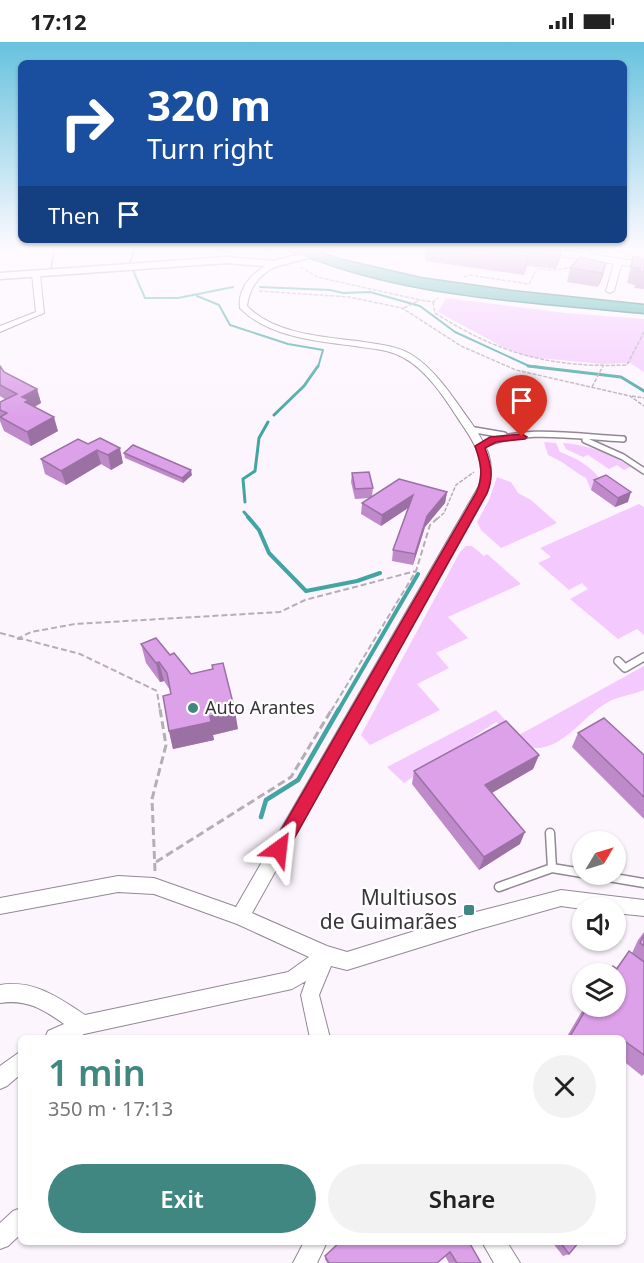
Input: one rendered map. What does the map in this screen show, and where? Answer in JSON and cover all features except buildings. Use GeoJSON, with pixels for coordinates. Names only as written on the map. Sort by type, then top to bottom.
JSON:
{"type":"FeatureCollection","features":[{"type":"Feature","properties":{"kind":"highway"},"geometry":{"type":"LineString","coordinates":[[603,304],[644,309]]}},
{"type":"Feature","properties":{"kind":"street"},"geometry":{"type":"LineString","coordinates":[[0,329],[40,313],[39,304]]}},
{"type":"Feature","properties":{"kind":"street"},"geometry":{"type":"LineString","coordinates":[[240,917],[486,484],[486,463],[480,446],[426,370],[404,354],[389,349],[322,340],[264,323],[247,314],[242,304]]}},
{"type":"Feature","properties":{"kind":"street"},"geometry":{"type":"LineString","coordinates":[[0,906],[118,884],[153,886],[240,917],[326,955],[347,961],[476,921],[561,898],[644,908]]}},
{"type":"Feature","properties":{"kind":"street"},"geometry":{"type":"LineString","coordinates":[[61,1035],[83,1025],[292,980],[326,955]]}},
{"type":"Feature","properties":{"kind":"street"},"geometry":{"type":"LineString","coordinates":[[319,1035],[310,995],[326,955]]}},
{"type":"Feature","properties":{"kind":"street"},"geometry":{"type":"LineString","coordinates":[[0,994],[12,990],[38,996],[83,1025]]}},
{"type":"Feature","properties":{"kind":"street"},"geometry":{"type":"LineString","coordinates":[[0,1080],[18,1064]]}},
{"type":"Feature","properties":{"kind":"street"},"geometry":{"type":"LineString","coordinates":[[0,1238],[18,1222]]}},
{"type":"Feature","properties":{"kind":"street"},"geometry":{"type":"LineString","coordinates":[[305,1263],[314,1245]]}},
{"type":"Feature","properties":{"kind":"street"},"geometry":{"type":"LineString","coordinates":[[495,1245],[508,1263]]}},
{"type":"Feature","properties":{"kind":"lane"},"geometry":{"type":"LineString","coordinates":[[469,429],[522,437]]}},
{"type":"Feature","properties":{"kind":"lane"},"geometry":{"type":"LineString","coordinates":[[480,446],[494,439],[522,437],[623,439]]}},
{"type":"Feature","properties":{"kind":"lane"},"geometry":{"type":"LineString","coordinates":[[581,438],[644,471]]}},
{"type":"Feature","properties":{"kind":"lane"},"geometry":{"type":"LineString","coordinates":[[618,661],[625,668],[644,657]]}},
{"type":"Feature","properties":{"kind":"lane"},"geometry":{"type":"LineString","coordinates":[[550,833],[552,868]]}},
{"type":"Feature","properties":{"kind":"lane"},"geometry":{"type":"LineString","coordinates":[[499,887],[552,868],[572,871]]}},
{"type":"Feature","properties":{"kind":"lane"},"geometry":{"type":"LineString","coordinates":[[626,880],[644,883]]}},
{"type":"Feature","properties":{"kind":"path"},"geometry":{"type":"LineString","coordinates":[[383,304],[402,308],[461,346],[516,370],[644,399]]}},
{"type":"Feature","properties":{"kind":"path"},"geometry":{"type":"LineString","coordinates":[[402,308],[409,304]]}},
{"type":"Feature","properties":{"kind":"path"},"geometry":{"type":"LineString","coordinates":[[433,304],[435,313],[498,348],[528,360],[548,363],[627,365],[644,332]]}},
{"type":"Feature","properties":{"kind":"path"},"geometry":{"type":"LineString","coordinates":[[638,342],[644,344]]}},
{"type":"Feature","properties":{"kind":"path"},"geometry":{"type":"LineString","coordinates":[[592,387],[603,366]]}},
{"type":"Feature","properties":{"kind":"path"},"geometry":{"type":"LineString","coordinates":[[630,396],[644,406]]}},
{"type":"Feature","properties":{"kind":"path"},"geometry":{"type":"LineString","coordinates":[[156,862],[291,777],[416,571],[430,525],[444,513],[456,485],[486,463]]}},
{"type":"Feature","properties":{"kind":"path"},"geometry":{"type":"LineString","coordinates":[[17,639],[32,632],[75,624],[280,612],[305,600],[416,571]]}},
{"type":"Feature","properties":{"kind":"path"},"geometry":{"type":"LineString","coordinates":[[0,633],[80,654],[157,691],[166,745],[152,799],[156,862],[153,886]]}},
{"type":"Feature","properties":{"kind":"shaded area"},"geometry":{"type":"Polygon","coordinates":[[[443,304],[493,304],[565,313],[644,319],[644,372],[630,363],[602,364],[529,357],[505,348],[438,312],[443,304]]]}},
{"type":"Feature","properties":{"kind":"shaded area"},"geometry":{"type":"Polygon","coordinates":[[[544,442],[556,443],[560,452],[585,465],[596,474],[603,485],[591,490],[586,478],[548,455],[544,442]]]}},
{"type":"Feature","properties":{"kind":"shaded area"},"geometry":{"type":"Polygon","coordinates":[[[563,443],[598,450],[631,467],[624,470],[617,465],[609,469],[588,455],[583,457],[566,449],[563,443]]]}},
{"type":"Feature","properties":{"kind":"shaded area"},"geometry":{"type":"Polygon","coordinates":[[[497,477],[511,482],[518,493],[531,500],[557,523],[501,548],[481,530],[477,522],[489,500],[497,477]]]}},
{"type":"Feature","properties":{"kind":"shaded area"},"geometry":{"type":"Polygon","coordinates":[[[639,504],[644,507],[644,635],[637,629],[618,639],[570,599],[588,589],[582,583],[569,590],[538,563],[551,557],[540,548],[639,504]]]}},
{"type":"Feature","properties":{"kind":"shaded area"},"geometry":{"type":"Polygon","coordinates":[[[466,546],[472,546],[484,556],[487,554],[521,584],[448,617],[468,638],[436,653],[449,668],[417,684],[440,710],[370,745],[361,735],[460,552],[466,546]]]}},
{"type":"Feature","properties":{"kind":"shaded area"},"geometry":{"type":"Polygon","coordinates":[[[644,666],[644,690],[612,700],[555,743],[533,748],[496,722],[404,783],[387,767],[496,710],[519,735],[644,666]]]}},
{"type":"Feature","properties":{"kind":"waterway"},"geometry":{"type":"LineString","coordinates":[[217,304],[230,325],[288,344],[323,350],[318,367]]}},
{"type":"Feature","properties":{"kind":"waterway"},"geometry":{"type":"LineString","coordinates":[[413,304],[420,306],[455,332],[529,366],[540,367]]}},
{"type":"Feature","properties":{"kind":"waterway"},"geometry":{"type":"LineString","coordinates":[[274,415],[304,386],[318,366]]}},
{"type":"Feature","properties":{"kind":"waterway"},"geometry":{"type":"LineString","coordinates":[[528,366],[621,377],[644,391]]}},
{"type":"Feature","properties":{"kind":"waterway"},"geometry":{"type":"LineString","coordinates":[[245,502],[243,479],[255,471],[259,438],[268,422]]}},
{"type":"Feature","properties":{"kind":"waterway"},"geometry":{"type":"LineString","coordinates":[[244,512],[250,519]]}},
{"type":"Feature","properties":{"kind":"waterway"},"geometry":{"type":"LineString","coordinates":[[248,517],[259,530],[269,553],[306,591],[357,581],[380,573]]}},
{"type":"Feature","properties":{"kind":"waterway"},"geometry":{"type":"LineString","coordinates":[[338,711],[418,574]]}},
{"type":"Feature","properties":{"kind":"waterway"},"geometry":{"type":"LineString","coordinates":[[261,817],[266,800],[298,780],[339,709]]}},
{"type":"Feature","properties":{"kind":"place","name":"Auto Arantes"},"geometry":{"type":"Point","coordinates":[193,708]}},
{"type":"Feature","properties":{"kind":"place","name":"Multiusos de Guimarães"},"geometry":{"type":"Point","coordinates":[469,910]}},
{"type":"Feature","properties":{"kind":"route"},"geometry":{"type":"LineString","coordinates":[[279,849],[482,493],[486,484],[487,466],[480,446],[494,439],[522,437]]}}]}
